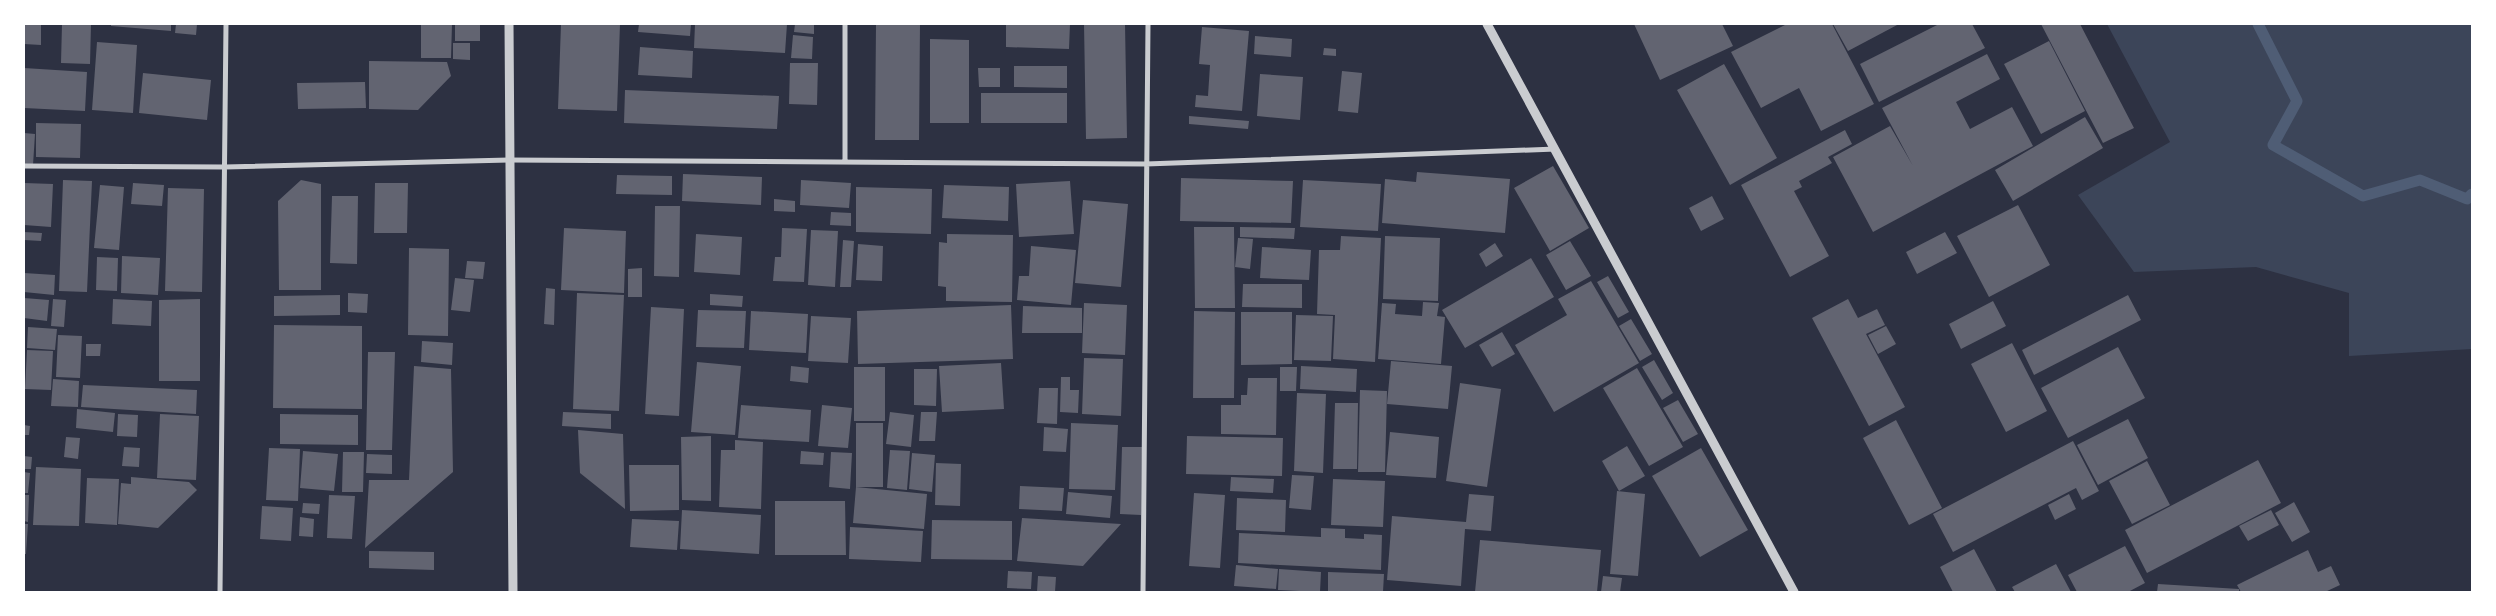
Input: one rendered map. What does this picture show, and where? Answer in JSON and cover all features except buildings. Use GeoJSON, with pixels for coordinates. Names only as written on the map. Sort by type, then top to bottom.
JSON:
{"type":"FeatureCollection","features":[{"type":"Feature","properties":{"kind":"street"},"geometry":{"type":"LineString","coordinates":[[220,592],[226,24]]}},
{"type":"Feature","properties":{"kind":"street"},"geometry":{"type":"LineString","coordinates":[[509,24],[513,592]]}},
{"type":"Feature","properties":{"kind":"street"},"geometry":{"type":"LineString","coordinates":[[845,24],[845,161]]}},
{"type":"Feature","properties":{"kind":"street"},"geometry":{"type":"LineString","coordinates":[[1143,592],[1148,24]]}},
{"type":"Feature","properties":{"kind":"street"},"geometry":{"type":"LineString","coordinates":[[1487,24],[1794,592]]}},
{"type":"Feature","properties":{"kind":"street"},"geometry":{"type":"LineString","coordinates":[[24,166],[225,167],[509,160],[1146,164],[1556,149]]}},
{"type":"Feature","properties":{"kind":"shaded area"},"geometry":{"type":"Polygon","coordinates":[[[2107,24],[2472,24],[2472,349],[2349,356],[2349,293],[2256,267],[2134,272],[2078,195],[2170,142],[2107,24]]]}},
{"type":"Feature","properties":{"kind":"waterway"},"geometry":{"type":"LineString","coordinates":[[2258,24],[2297,101],[2273,145],[2363,196],[2420,180],[2467,199],[2472,194]]}}]}
